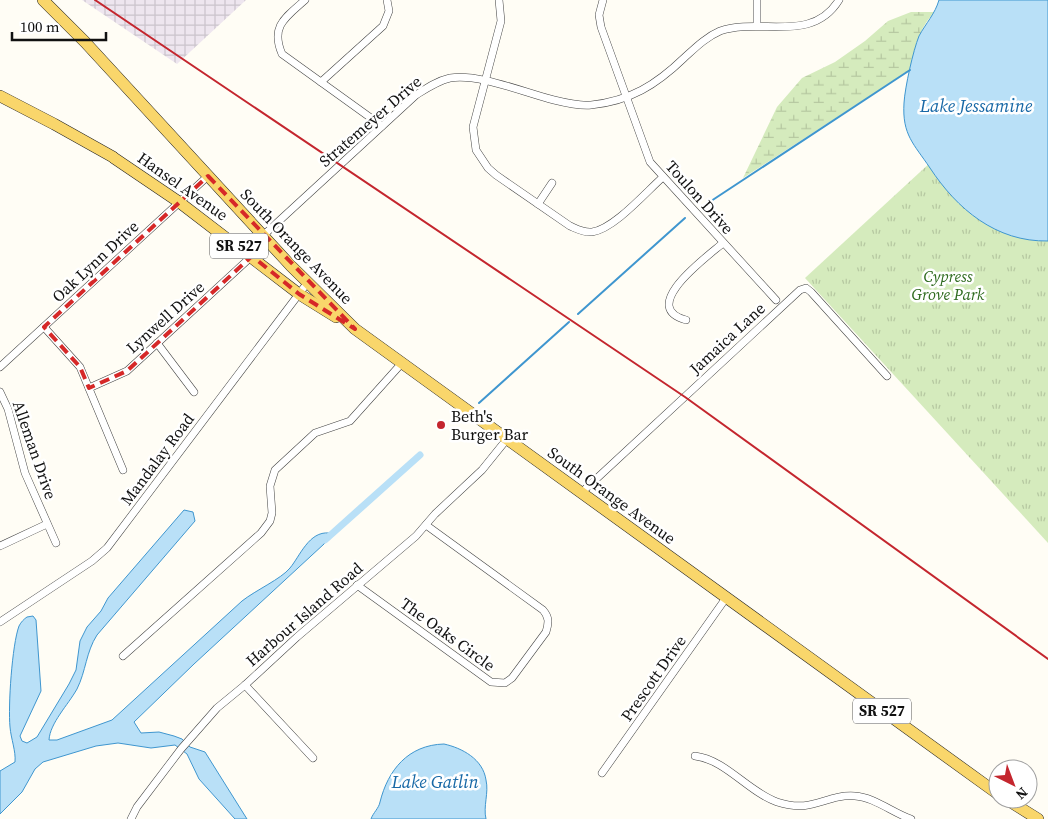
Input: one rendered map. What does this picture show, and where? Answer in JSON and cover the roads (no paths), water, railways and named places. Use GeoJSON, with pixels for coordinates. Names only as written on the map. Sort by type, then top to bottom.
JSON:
{"type":"FeatureCollection","features":[{"type":"Feature","properties":{"kind":"main road","name":"South Orange Avenue"},"geometry":{"type":"LineString","coordinates":[[43,0],[80,36],[262,236],[354,328],[988,787]]}},
{"type":"Feature","properties":{"kind":"main road","name":"Hansel Avenue"},"geometry":{"type":"LineString","coordinates":[[0,96],[114,158],[179,202],[252,256],[299,294],[354,328]]}},
{"type":"Feature","properties":{"kind":"main road"},"geometry":{"type":"LineString","coordinates":[[1022,809],[1038,819]]}},
{"type":"Feature","properties":{"kind":"street"},"geometry":{"type":"LineString","coordinates":[[305,0],[281,22],[278,29],[278,45],[288,60],[382,126]]}},
{"type":"Feature","properties":{"kind":"street"},"geometry":{"type":"LineString","coordinates":[[321,82],[383,26],[389,11],[387,0]]}},
{"type":"Feature","properties":{"kind":"street"},"geometry":{"type":"LineString","coordinates":[[499,0],[500,21],[473,127],[476,150],[488,168],[570,226],[581,231],[592,232],[612,223],[662,177]]}},
{"type":"Feature","properties":{"kind":"street","name":"Toulon Drive"},"geometry":{"type":"LineString","coordinates":[[603,0],[599,16],[601,27],[644,150],[650,162],[776,300]]}},
{"type":"Feature","properties":{"kind":"street"},"geometry":{"type":"LineString","coordinates":[[757,26],[758,0]]}},
{"type":"Feature","properties":{"kind":"street","name":"Stratemeyer Drive"},"geometry":{"type":"LineString","coordinates":[[262,236],[416,95],[438,82],[462,77],[571,104],[588,105],[626,99],[655,84],[710,36],[734,28],[757,26],[790,28],[812,24],[831,11],[839,0]]}},
{"type":"Feature","properties":{"kind":"street","name":"Oak Lynn Drive"},"geometry":{"type":"LineString","coordinates":[[0,367],[208,176]]}},
{"type":"Feature","properties":{"kind":"street"},"geometry":{"type":"LineString","coordinates":[[538,204],[552,183]]}},
{"type":"Feature","properties":{"kind":"street"},"geometry":{"type":"LineString","coordinates":[[252,256],[262,236]]}},
{"type":"Feature","properties":{"kind":"street"},"geometry":{"type":"LineString","coordinates":[[686,320],[674,315],[670,309],[669,299],[674,288],[723,243]]}},
{"type":"Feature","properties":{"kind":"street","name":"Lynwell Drive"},"geometry":{"type":"LineString","coordinates":[[89,388],[126,371],[252,256]]}},
{"type":"Feature","properties":{"kind":"street","name":"Mandalay Road"},"geometry":{"type":"LineString","coordinates":[[0,622],[92,561],[107,548],[308,282]]}},
{"type":"Feature","properties":{"kind":"street","name":"Jamaica Lane"},"geometry":{"type":"LineString","coordinates":[[581,493],[800,290],[806,288],[811,292],[887,376]]}},
{"type":"Feature","properties":{"kind":"street"},"geometry":{"type":"LineString","coordinates":[[44,327],[80,366],[122,470]]}},
{"type":"Feature","properties":{"kind":"street"},"geometry":{"type":"LineString","coordinates":[[157,343],[194,392]]}},
{"type":"Feature","properties":{"kind":"street"},"geometry":{"type":"LineString","coordinates":[[123,656],[266,526],[272,513],[272,477],[287,457],[315,433],[350,421],[402,363]]}},
{"type":"Feature","properties":{"kind":"street","name":"Alleman Drive"},"geometry":{"type":"LineString","coordinates":[[0,392],[8,409],[25,473],[56,544]]}},
{"type":"Feature","properties":{"kind":"street","name":"Harbour Island Road"},"geometry":{"type":"LineString","coordinates":[[131,819],[136,808],[180,749],[216,708],[245,684],[296,636],[416,536],[482,470],[507,439]]}},
{"type":"Feature","properties":{"kind":"street"},"geometry":{"type":"LineString","coordinates":[[0,546],[47,524]]}},
{"type":"Feature","properties":{"kind":"street","name":"The Oaks Circle"},"geometry":{"type":"LineString","coordinates":[[357,586],[491,682],[505,683],[512,678],[546,632],[549,623],[548,616],[543,610],[426,525]]}},
{"type":"Feature","properties":{"kind":"street","name":"Prescott Drive"},"geometry":{"type":"LineString","coordinates":[[602,773],[726,598]]}},
{"type":"Feature","properties":{"kind":"street"},"geometry":{"type":"LineString","coordinates":[[245,684],[313,758]]}},
{"type":"Feature","properties":{"kind":"street"},"geometry":{"type":"LineString","coordinates":[[695,756],[709,758],[750,788],[776,801],[795,806],[812,806],[843,796],[858,796],[911,819]]}},
{"type":"Feature","properties":{"kind":"water","name":"Lake Jessamine"},"geometry":{"type":"Polygon","coordinates":[[[939,0],[1048,0],[1048,241],[1029,240],[1011,236],[995,229],[965,209],[941,183],[910,138],[904,114],[908,79],[919,36],[933,14],[939,0]]]}},
{"type":"Feature","properties":{"kind":"water"},"geometry":{"type":"Polygon","coordinates":[[[184,510],[193,512],[195,521],[93,641],[77,689],[56,721],[49,740],[57,740],[112,720],[242,601],[286,572],[311,540],[322,533],[329,533],[331,535],[324,544],[134,722],[141,733],[159,732],[174,736],[182,739],[190,747],[205,752],[247,819],[235,819],[199,779],[187,754],[175,745],[151,748],[118,743],[96,746],[43,762],[35,769],[22,792],[0,814],[0,771],[15,762],[10,727],[11,676],[20,625],[27,617],[33,616],[36,620],[41,691],[20,736],[22,741],[27,743],[37,737],[69,684],[76,670],[80,641],[87,627],[101,611],[108,598],[184,510]]]}},
{"type":"Feature","properties":{"kind":"water","name":"Lake Gatlin"},"geometry":{"type":"Polygon","coordinates":[[[444,744],[458,748],[471,756],[481,766],[487,785],[486,819],[371,819],[388,780],[401,761],[420,749],[431,745],[444,744]]]}},
{"type":"Feature","properties":{"kind":"waterway"},"geometry":{"type":"LineString","coordinates":[[705,205],[910,70]]}},
{"type":"Feature","properties":{"kind":"waterway"},"geometry":{"type":"LineString","coordinates":[[578,314],[685,218]]}},
{"type":"Feature","properties":{"kind":"waterway"},"geometry":{"type":"LineString","coordinates":[[479,403],[569,322]]}},
{"type":"Feature","properties":{"kind":"waterway"},"geometry":{"type":"LineString","coordinates":[[325,540],[420,455]]}},
{"type":"Feature","properties":{"kind":"railway"},"geometry":{"type":"LineString","coordinates":[[95,0],[685,397],[1048,659]]}},
{"type":"Feature","properties":{"kind":"place","name":"Beth's Burger Bar"},"geometry":{"type":"Point","coordinates":[441,425]}},
{"type":"Feature","properties":{"kind":"park label","name":"Cypress Grove Park"},"geometry":{"type":"Point","coordinates":[948,285]}}]}
